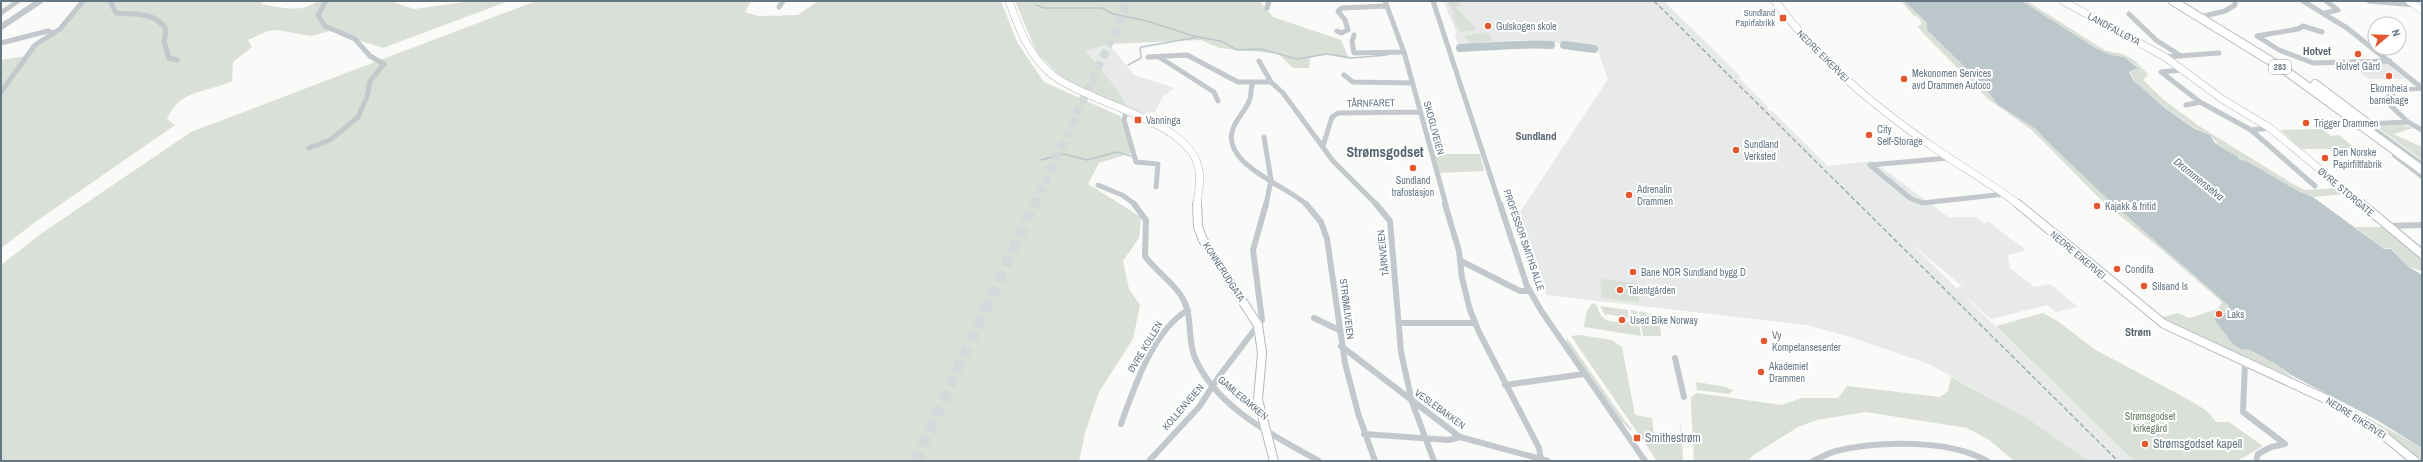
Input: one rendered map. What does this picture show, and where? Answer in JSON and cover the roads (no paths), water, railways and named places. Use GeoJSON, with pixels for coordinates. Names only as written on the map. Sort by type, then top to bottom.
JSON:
{"type":"FeatureCollection","features":[{"type":"Feature","properties":{"kind":"main road","name":"KONNERUDGATA"},"geometry":{"type":"LineString","coordinates":[[1009,1],[1028,47],[1042,66],[1068,85],[1174,136],[1195,155],[1201,173],[1196,215],[1200,234],[1258,326],[1262,346],[1258,403],[1274,434],[1274,461]]}},
{"type":"Feature","properties":{"kind":"main road","name":"NEDRE EIKERVEI"},"geometry":{"type":"LineString","coordinates":[[1775,1],[1798,32],[1841,75],[1878,107],[1950,158],[2005,194],[2164,324],[2192,340],[2291,382],[2356,416],[2385,436],[2415,461]]}},
{"type":"Feature","properties":{"kind":"main road","name":"LANDFALLØYA"},"geometry":{"type":"LineString","coordinates":[[2063,1],[2165,57]]}},
{"type":"Feature","properties":{"kind":"main road","name":"283"},"geometry":{"type":"LineString","coordinates":[[2173,1],[2303,76],[2368,124],[2402,155]]}},
{"type":"Feature","properties":{"kind":"main road","name":"283"},"geometry":{"type":"LineString","coordinates":[[2180,1],[2282,68],[2422,170]]}},
{"type":"Feature","properties":{"kind":"main road"},"geometry":{"type":"LineString","coordinates":[[2412,3],[2422,10]]}},
{"type":"Feature","properties":{"kind":"main road","name":"ØVRE STORGATE"},"geometry":{"type":"LineString","coordinates":[[2165,57],[2222,99],[2270,128],[2386,226],[2422,254]]}},
{"type":"Feature","properties":{"kind":"street"},"geometry":{"type":"LineString","coordinates":[[1,14],[18,1]]}},
{"type":"Feature","properties":{"kind":"street"},"geometry":{"type":"LineString","coordinates":[[1,27],[26,13],[40,1]]}},
{"type":"Feature","properties":{"kind":"street"},"geometry":{"type":"LineString","coordinates":[[1,92],[35,45],[63,26],[83,1]]}},
{"type":"Feature","properties":{"kind":"street"},"geometry":{"type":"LineString","coordinates":[[110,1],[114,4],[116,13],[138,13],[156,17],[166,29],[164,38],[168,56],[170,59],[177,60]]}},
{"type":"Feature","properties":{"kind":"street"},"geometry":{"type":"LineString","coordinates":[[309,148],[326,143],[352,123],[362,112],[370,81],[384,64],[369,55],[355,40],[333,31],[322,23],[318,15],[326,1]]}},
{"type":"Feature","properties":{"kind":"street"},"geometry":{"type":"LineString","coordinates":[[779,7],[783,1]]}},
{"type":"Feature","properties":{"kind":"street"},"geometry":{"type":"LineString","coordinates":[[1267,8],[1268,1]]}},
{"type":"Feature","properties":{"kind":"street","name":"PROFESSOR SMITHS ALLE"},"geometry":{"type":"LineString","coordinates":[[1434,1],[1530,292],[1584,374],[1645,461]]}},
{"type":"Feature","properties":{"kind":"street"},"geometry":{"type":"LineString","coordinates":[[2203,17],[2225,11],[2234,1]]}},
{"type":"Feature","properties":{"kind":"street"},"geometry":{"type":"LineString","coordinates":[[2303,1],[2325,13],[2390,61],[2422,88]]}},
{"type":"Feature","properties":{"kind":"street"},"geometry":{"type":"LineString","coordinates":[[2325,13],[2338,10],[2326,1]]}},
{"type":"Feature","properties":{"kind":"street"},"geometry":{"type":"LineString","coordinates":[[2369,1],[2386,4],[2412,3]]}},
{"type":"Feature","properties":{"kind":"street"},"geometry":{"type":"LineString","coordinates":[[1337,32],[1341,33],[1348,30],[1345,20],[1338,11],[1342,8],[1386,3]]}},
{"type":"Feature","properties":{"kind":"street","name":"SKOGLIVEIEN"},"geometry":{"type":"LineString","coordinates":[[1386,3],[1404,52],[1419,112],[1461,261],[1462,278],[1475,323],[1545,460]]}},
{"type":"Feature","properties":{"kind":"street"},"geometry":{"type":"LineString","coordinates":[[2129,14],[2156,40],[2181,56]]}},
{"type":"Feature","properties":{"kind":"street"},"geometry":{"type":"LineString","coordinates":[[1,43],[63,26]]}},
{"type":"Feature","properties":{"kind":"street"},"geometry":{"type":"LineString","coordinates":[[2322,32],[2314,28],[2303,26],[2298,29],[2257,36],[2279,50],[2313,63],[2390,61]]}},
{"type":"Feature","properties":{"kind":"street"},"geometry":{"type":"LineString","coordinates":[[48,31],[54,33]]}},
{"type":"Feature","properties":{"kind":"street"},"geometry":{"type":"LineString","coordinates":[[1354,35],[1352,42],[1354,53],[1404,52]]}},
{"type":"Feature","properties":{"kind":"street"},"geometry":{"type":"LineString","coordinates":[[2165,57],[2220,53]]}},
{"type":"Feature","properties":{"kind":"street"},"geometry":{"type":"LineString","coordinates":[[1148,57],[1187,55],[1230,79],[1252,84],[1271,82]]}},
{"type":"Feature","properties":{"kind":"street"},"geometry":{"type":"LineString","coordinates":[[1159,57],[1214,92],[1218,101]]}},
{"type":"Feature","properties":{"kind":"street","name":"TÅRNVEIEN"},"geometry":{"type":"LineString","coordinates":[[1259,60],[1270,76],[1271,82],[1284,92],[1297,114],[1344,173],[1382,209],[1390,221],[1401,352],[1412,402],[1434,461]]}},
{"type":"Feature","properties":{"kind":"street","name":"ØVRE STORGATE"},"geometry":{"type":"LineString","coordinates":[[2182,70],[2161,72],[2200,102],[2251,130],[2314,186]]}},
{"type":"Feature","properties":{"kind":"street"},"geometry":{"type":"LineString","coordinates":[[1344,75],[1353,82],[1412,83]]}},
{"type":"Feature","properties":{"kind":"street","name":"STRØMLIVEIEN"},"geometry":{"type":"LineString","coordinates":[[1252,84],[1250,99],[1233,127],[1231,140],[1236,152],[1251,170],[1271,180],[1310,207],[1324,228],[1330,248],[1341,346],[1364,434],[1375,461]]}},
{"type":"Feature","properties":{"kind":"street"},"geometry":{"type":"LineString","coordinates":[[2422,88],[2398,89],[2391,92],[2387,98],[2390,105],[2408,122],[2422,130]]}},
{"type":"Feature","properties":{"kind":"street"},"geometry":{"type":"LineString","coordinates":[[2186,104],[2200,102]]}},
{"type":"Feature","properties":{"kind":"street"},"geometry":{"type":"LineString","coordinates":[[1126,112],[1124,120],[1136,162],[1158,164],[1156,187]]}},
{"type":"Feature","properties":{"kind":"street","name":"TÅRNFARET"},"geometry":{"type":"LineString","coordinates":[[1323,146],[1332,117],[1338,113],[1419,112]]}},
{"type":"Feature","properties":{"kind":"street"},"geometry":{"type":"LineString","coordinates":[[2368,124],[2408,122]]}},
{"type":"Feature","properties":{"kind":"street"},"geometry":{"type":"LineString","coordinates":[[2356,123],[2422,176]]}},
{"type":"Feature","properties":{"kind":"street"},"geometry":{"type":"LineString","coordinates":[[2251,130],[2270,128]]}},
{"type":"Feature","properties":{"kind":"street"},"geometry":{"type":"LineString","coordinates":[[2377,132],[2422,165]]}},
{"type":"Feature","properties":{"kind":"street"},"geometry":{"type":"LineString","coordinates":[[1264,137],[1271,180]]}},
{"type":"Feature","properties":{"kind":"street"},"geometry":{"type":"LineString","coordinates":[[1950,158],[1870,165],[1910,198],[1922,203],[2005,194]]}},
{"type":"Feature","properties":{"kind":"street","name":"KONNERUDGATA"},"geometry":{"type":"LineString","coordinates":[[1258,326],[1262,320],[1252,250],[1267,200],[1271,180]]}},
{"type":"Feature","properties":{"kind":"street","name":"GAMLEBAKKEN"},"geometry":{"type":"LineString","coordinates":[[1098,185],[1127,198],[1142,213],[1147,224],[1144,249],[1145,256],[1182,297],[1188,310],[1189,336],[1194,356],[1201,372],[1213,387],[1274,434],[1319,461]]}},
{"type":"Feature","properties":{"kind":"street"},"geometry":{"type":"LineString","coordinates":[[2386,226],[2422,225]]}},
{"type":"Feature","properties":{"kind":"street"},"geometry":{"type":"LineString","coordinates":[[1461,261],[1520,291],[1530,292]]}},
{"type":"Feature","properties":{"kind":"street","name":"ØVRE KOLLEN"},"geometry":{"type":"LineString","coordinates":[[1121,424],[1143,367],[1176,315],[1188,310]]}},
{"type":"Feature","properties":{"kind":"street"},"geometry":{"type":"LineString","coordinates":[[1314,318],[1339,330]]}},
{"type":"Feature","properties":{"kind":"street"},"geometry":{"type":"LineString","coordinates":[[1399,323],[1475,323]]}},
{"type":"Feature","properties":{"kind":"street","name":"KOLLENVEIEN"},"geometry":{"type":"LineString","coordinates":[[1149,461],[1199,407],[1220,375],[1258,326]]}},
{"type":"Feature","properties":{"kind":"street","name":"VESLEBAKKEN"},"geometry":{"type":"LineString","coordinates":[[1341,346],[1412,402],[1460,437],[1545,460]]}},
{"type":"Feature","properties":{"kind":"street"},"geometry":{"type":"LineString","coordinates":[[1675,358],[1684,397]]}},
{"type":"Feature","properties":{"kind":"street"},"geometry":{"type":"LineString","coordinates":[[2245,362],[2243,412],[2285,444],[2271,447],[2258,454],[2256,461]]}},
{"type":"Feature","properties":{"kind":"street"},"geometry":{"type":"LineString","coordinates":[[1506,385],[1584,374]]}},
{"type":"Feature","properties":{"kind":"street"},"geometry":{"type":"LineString","coordinates":[[1364,434],[1449,440],[1460,437]]}},
{"type":"Feature","properties":{"kind":"street"},"geometry":{"type":"LineString","coordinates":[[1813,461],[1835,452],[1906,444],[1975,452],[1987,461]]}},
{"type":"Feature","properties":{"kind":"water","name":"Drammenselva"},"geometry":{"type":"Polygon","coordinates":[[[1904,1],[2022,1],[2097,49],[2111,55],[2124,57],[2138,68],[2129,72],[2134,81],[2165,108],[2195,129],[2210,135],[2215,143],[2239,159],[2248,162],[2298,191],[2313,197],[2384,249],[2391,249],[2409,267],[2422,275],[2422,448],[2375,419],[2291,375],[2277,365],[2250,350],[2241,349],[2233,344],[2214,319],[2225,314],[2229,306],[2111,202],[2037,130],[1998,105],[1982,84],[1927,30],[1927,23],[1904,1]]]}},
{"type":"Feature","properties":{"kind":"waterway"},"geometry":{"type":"LineString","coordinates":[[1036,5],[1044,8],[1102,8],[1113,14],[1147,21],[1197,37]]}},
{"type":"Feature","properties":{"kind":"waterway"},"geometry":{"type":"LineString","coordinates":[[1128,65],[1141,58],[1140,48],[1142,47],[1198,37],[1221,41],[1237,50],[1261,49],[1297,59],[1327,54],[1352,58],[1387,55]]}},
{"type":"Feature","properties":{"kind":"waterway"},"geometry":{"type":"LineString","coordinates":[[1460,48],[1551,45]]}},
{"type":"Feature","properties":{"kind":"waterway"},"geometry":{"type":"LineString","coordinates":[[1564,45],[1594,49]]}},
{"type":"Feature","properties":{"kind":"waterway"},"geometry":{"type":"LineString","coordinates":[[1041,160],[1064,154],[1087,160],[1117,152],[1131,156]]}},
{"type":"Feature","properties":{"kind":"tunnel"},"geometry":{"type":"LineString","coordinates":[[1034,205],[1129,1]]}},
{"type":"Feature","properties":{"kind":"tunnel"},"geometry":{"type":"LineString","coordinates":[[915,461],[1034,204]]}},
{"type":"Feature","properties":{"kind":"railway"},"geometry":{"type":"LineString","coordinates":[[1654,1],[2118,461]]}},
{"type":"Feature","properties":{"kind":"place","name":"Sundland Papirfabrikk"},"geometry":{"type":"Point","coordinates":[1783,18]}},
{"type":"Feature","properties":{"kind":"place","name":"Gulskogen skole"},"geometry":{"type":"Point","coordinates":[1488,26]}},
{"type":"Feature","properties":{"kind":"place","name":"Hotvet Gård"},"geometry":{"type":"Point","coordinates":[2358,54]}},
{"type":"Feature","properties":{"kind":"place","name":"Ekornheia barnehage"},"geometry":{"type":"Point","coordinates":[2389,76]}},
{"type":"Feature","properties":{"kind":"place","name":"Mekonomen Services avd Drammen Autoco"},"geometry":{"type":"Point","coordinates":[1904,79]}},
{"type":"Feature","properties":{"kind":"place","name":"Vanninga"},"geometry":{"type":"Point","coordinates":[1138,120]}},
{"type":"Feature","properties":{"kind":"place","name":"Trigger Drammen"},"geometry":{"type":"Point","coordinates":[2306,123]}},
{"type":"Feature","properties":{"kind":"place","name":"City Self-Storage"},"geometry":{"type":"Point","coordinates":[1869,135]}},
{"type":"Feature","properties":{"kind":"place","name":"Sundland Verksted"},"geometry":{"type":"Point","coordinates":[1736,150]}},
{"type":"Feature","properties":{"kind":"place","name":"Den Norske Papirfiltfabrik"},"geometry":{"type":"Point","coordinates":[2325,158]}},
{"type":"Feature","properties":{"kind":"place","name":"Sundland trafostasjon"},"geometry":{"type":"Point","coordinates":[1413,168]}},
{"type":"Feature","properties":{"kind":"place","name":"Adrenalin Drammen"},"geometry":{"type":"Point","coordinates":[1629,195]}},
{"type":"Feature","properties":{"kind":"place","name":"Kajakk & fritid"},"geometry":{"type":"Point","coordinates":[2097,206]}},
{"type":"Feature","properties":{"kind":"place","name":"Condifa"},"geometry":{"type":"Point","coordinates":[2117,269]}},
{"type":"Feature","properties":{"kind":"place","name":"Bane NOR Sundland bygg D"},"geometry":{"type":"Point","coordinates":[1633,272]}},
{"type":"Feature","properties":{"kind":"place","name":"Silsand Is"},"geometry":{"type":"Point","coordinates":[2144,286]}},
{"type":"Feature","properties":{"kind":"place","name":"Talentgården"},"geometry":{"type":"Point","coordinates":[1620,290]}},
{"type":"Feature","properties":{"kind":"place","name":"Laks"},"geometry":{"type":"Point","coordinates":[2219,314]}},
{"type":"Feature","properties":{"kind":"place","name":"Used Bike Norway"},"geometry":{"type":"Point","coordinates":[1622,320]}},
{"type":"Feature","properties":{"kind":"place","name":"Vy Kompetansesenter"},"geometry":{"type":"Point","coordinates":[1764,341]}},
{"type":"Feature","properties":{"kind":"place","name":"Akademiet Drammen"},"geometry":{"type":"Point","coordinates":[1761,372]}},
{"type":"Feature","properties":{"kind":"place","name":"Smithestrøm"},"geometry":{"type":"Point","coordinates":[1637,438]}},
{"type":"Feature","properties":{"kind":"place","name":"Strømsgodset kapell"},"geometry":{"type":"Point","coordinates":[2145,444]}},
{"type":"Feature","properties":{"kind":"district","name":"Hotvet"},"geometry":{"type":"Point","coordinates":[2317,51]}},
{"type":"Feature","properties":{"kind":"district","name":"Sundland"},"geometry":{"type":"Point","coordinates":[1536,136]}},
{"type":"Feature","properties":{"kind":"district","name":"Strømsgodset"},"geometry":{"type":"Point","coordinates":[1385,152]}},
{"type":"Feature","properties":{"kind":"district","name":"Strøm"},"geometry":{"type":"Point","coordinates":[2138,332]}},
{"type":"Feature","properties":{"kind":"park label","name":"Strømsgodset kirkegård"},"geometry":{"type":"Point","coordinates":[2150,422]}}]}
